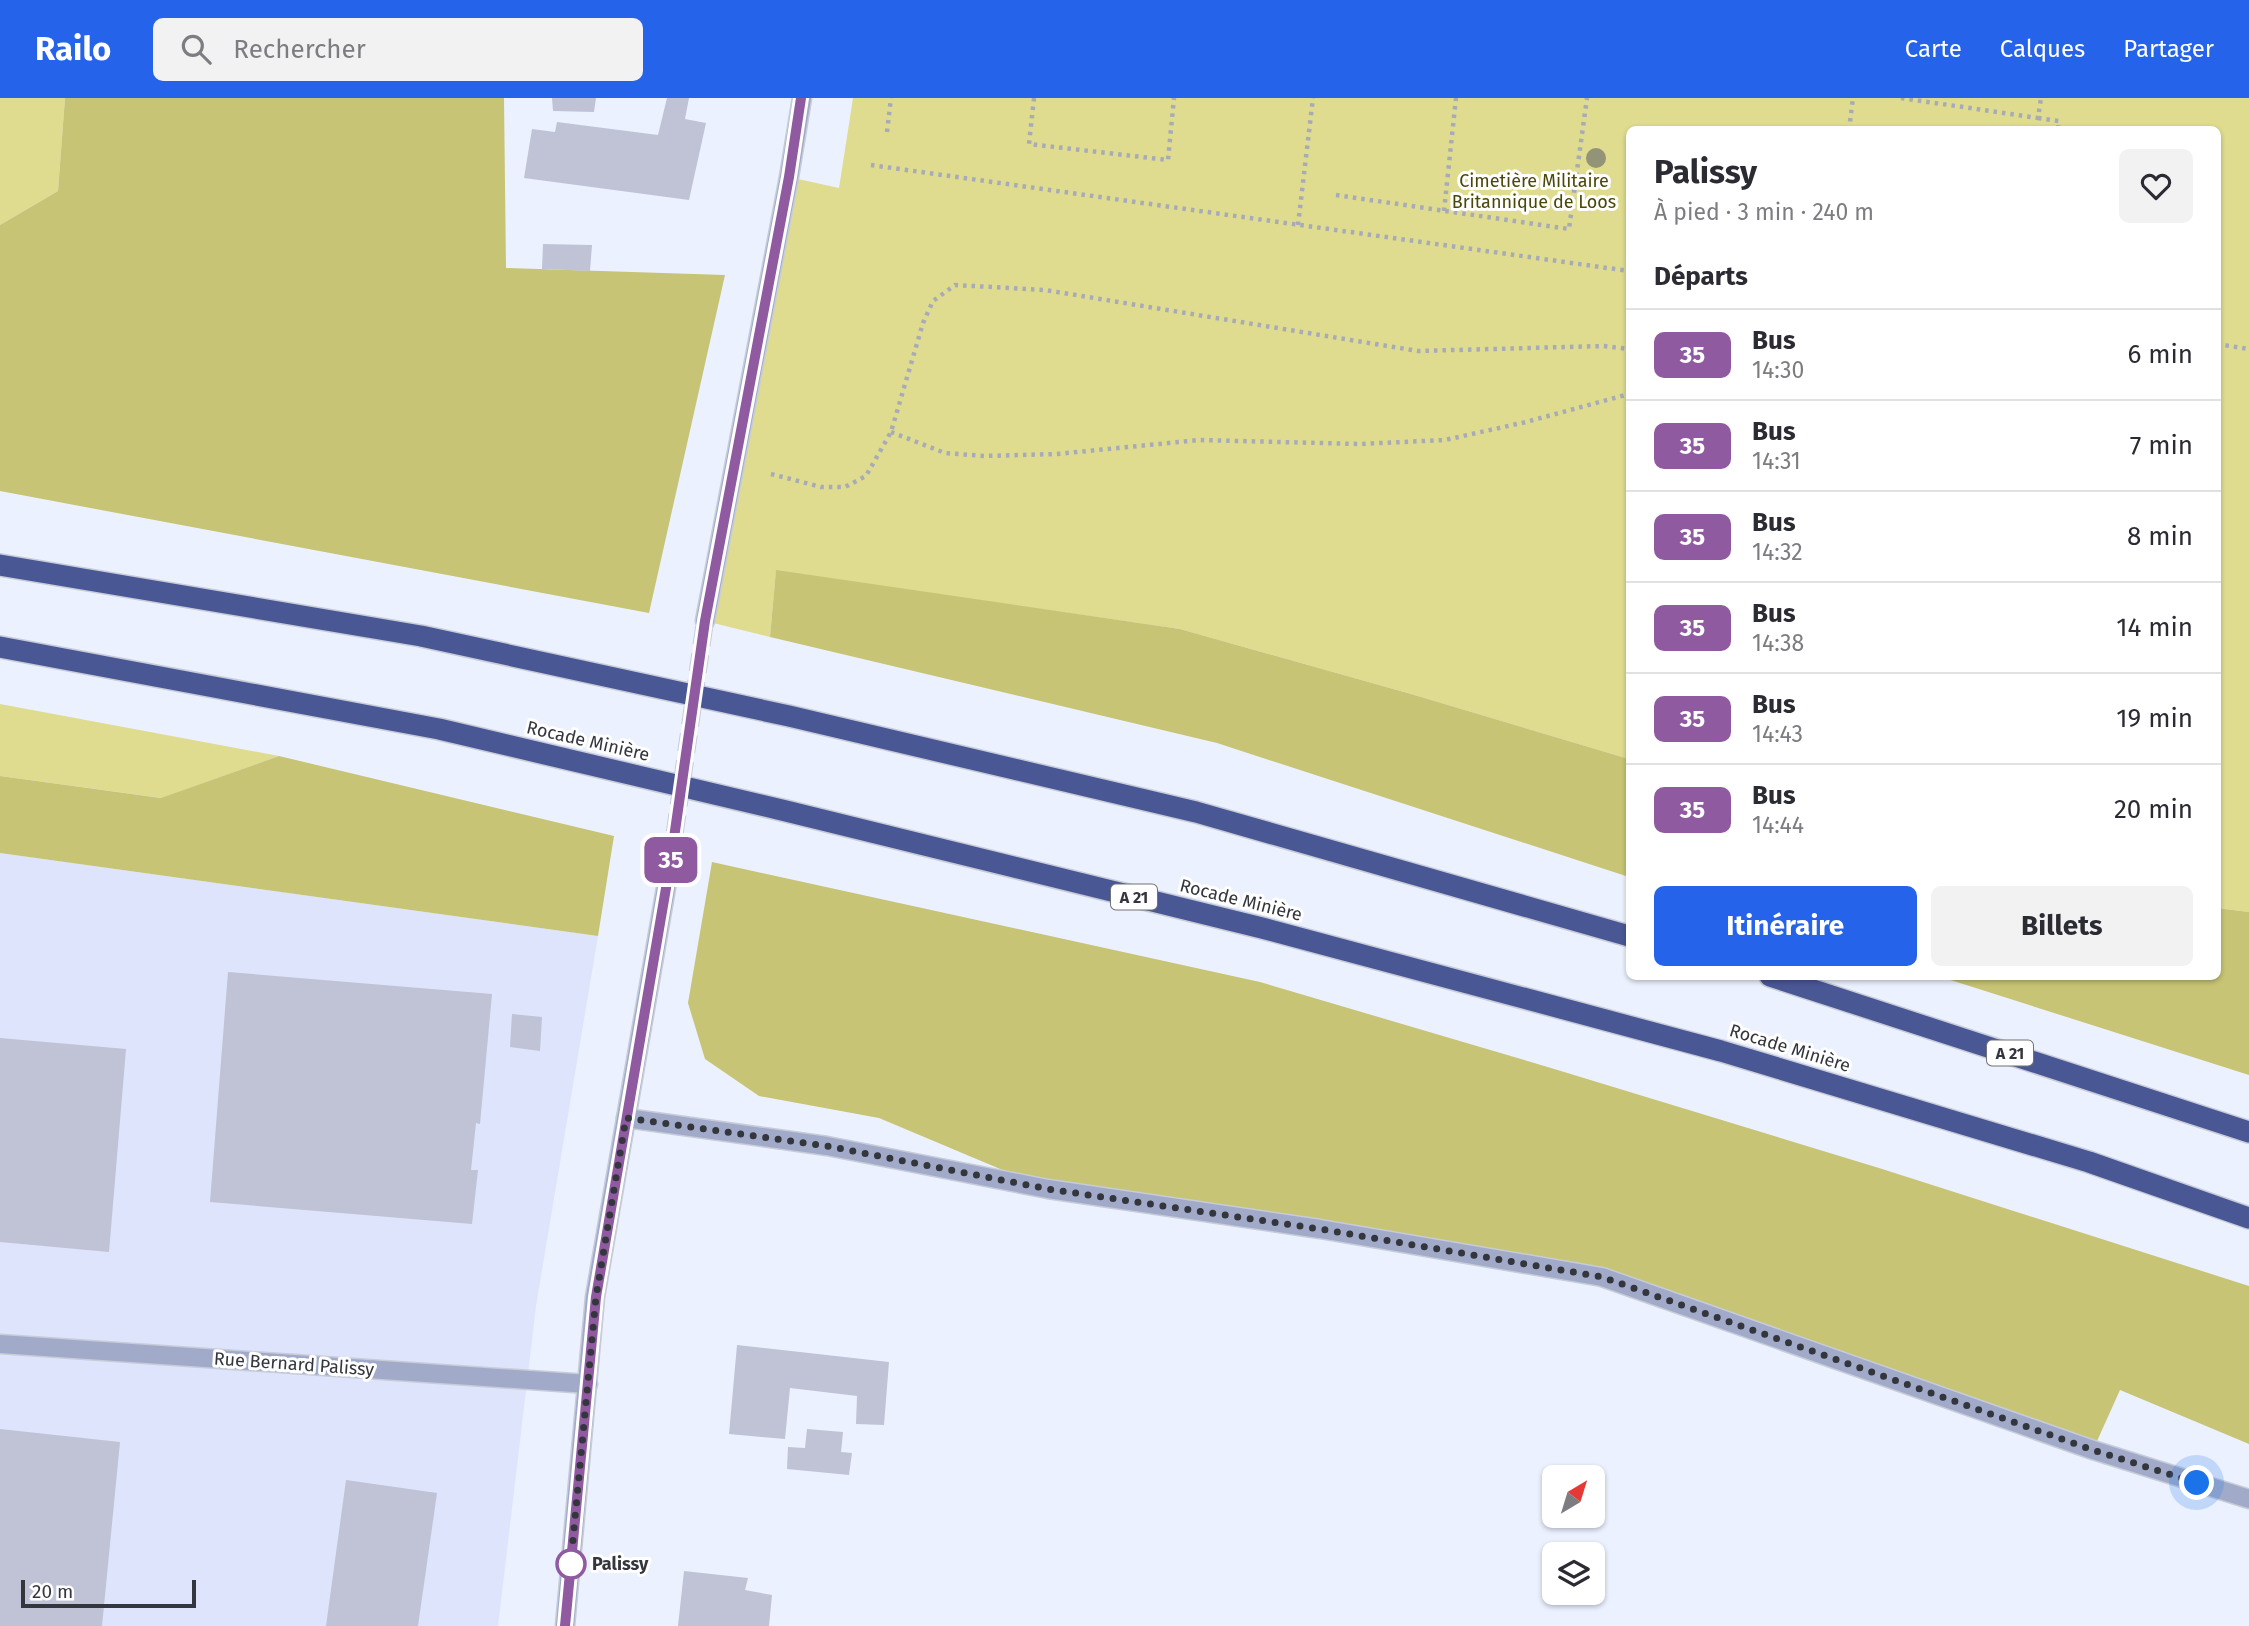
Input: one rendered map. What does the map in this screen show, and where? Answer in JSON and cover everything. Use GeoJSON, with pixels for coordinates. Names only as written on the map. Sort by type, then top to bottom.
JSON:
{"type":"FeatureCollection","features":[{"type":"Feature","properties":{"kind":"highway"},"geometry":{"type":"LineString","coordinates":[[0,565],[421,636],[789,716],[1196,812],[1626,935]]}},
{"type":"Feature","properties":{"kind":"highway","name":"Rocade Minière"},"geometry":{"type":"LineString","coordinates":[[0,647],[439,729],[1262,928],[1721,1051],[2090,1162],[2249,1218]]}},
{"type":"Feature","properties":{"kind":"highway","name":"A 21"},"geometry":{"type":"LineString","coordinates":[[1782,980],[2249,1132]]}},
{"type":"Feature","properties":{"kind":"street"},"geometry":{"type":"LineString","coordinates":[[705,621],[802,98]]}},
{"type":"Feature","properties":{"kind":"street"},"geometry":{"type":"LineString","coordinates":[[565,1626],[596,1297],[671,859]]}},
{"type":"Feature","properties":{"kind":"street"},"geometry":{"type":"LineString","coordinates":[[626,1118],[827,1146],[1048,1189],[1320,1229],[1602,1277],[2093,1450],[2249,1499]]}},
{"type":"Feature","properties":{"kind":"street","name":"Rue Bernard Palissy"},"geometry":{"type":"LineString","coordinates":[[0,1344],[588,1384]]}},
{"type":"Feature","properties":{"kind":"path"},"geometry":{"type":"LineString","coordinates":[[887,132],[891,98]]}},
{"type":"Feature","properties":{"kind":"path"},"geometry":{"type":"LineString","coordinates":[[1034,98],[1030,144],[1168,160],[1174,98]]}},
{"type":"Feature","properties":{"kind":"path"},"geometry":{"type":"LineString","coordinates":[[1298,225],[1313,98]]}},
{"type":"Feature","properties":{"kind":"path"},"geometry":{"type":"LineString","coordinates":[[1444,211],[1456,98]]}},
{"type":"Feature","properties":{"kind":"path"},"geometry":{"type":"LineString","coordinates":[[1336,195],[1569,229],[1587,98]]}},
{"type":"Feature","properties":{"kind":"path"},"geometry":{"type":"LineString","coordinates":[[1850,126],[1853,98]]}},
{"type":"Feature","properties":{"kind":"path"},"geometry":{"type":"LineString","coordinates":[[1901,98],[2059,121],[2058,126]]}},
{"type":"Feature","properties":{"kind":"path"},"geometry":{"type":"LineString","coordinates":[[2038,118],[2041,98]]}},
{"type":"Feature","properties":{"kind":"path"},"geometry":{"type":"LineString","coordinates":[[871,165],[1626,271]]}},
{"type":"Feature","properties":{"kind":"path"},"geometry":{"type":"LineString","coordinates":[[733,464],[821,487],[845,487],[866,476],[891,432],[923,323],[933,301],[955,285],[1045,290],[1418,351],[1604,346],[1626,349]]}},
{"type":"Feature","properties":{"kind":"path"},"geometry":{"type":"LineString","coordinates":[[2221,345],[2249,349]]}},
{"type":"Feature","properties":{"kind":"path"},"geometry":{"type":"LineString","coordinates":[[891,432],[945,453],[985,456],[1057,454],[1199,440],[1360,444],[1445,440],[1527,422],[1626,395]]}},
{"type":"Feature","properties":{"kind":"shaded area"},"geometry":{"type":"Polygon","coordinates":[[[65,98],[504,98],[506,268],[725,275],[649,613],[0,491],[0,225],[58,191],[65,98]]]}},
{"type":"Feature","properties":{"kind":"shaded area"},"geometry":{"type":"Polygon","coordinates":[[[776,570],[1180,629],[1626,758],[1626,876],[1217,743],[770,637],[776,570]]]}},
{"type":"Feature","properties":{"kind":"shaded area"},"geometry":{"type":"Polygon","coordinates":[[[279,756],[614,836],[598,936],[0,853],[0,776],[161,798],[279,756]]]}},
{"type":"Feature","properties":{"kind":"shaded area"},"geometry":{"type":"Polygon","coordinates":[[[0,853],[598,936],[536,1306],[498,1626],[0,1626],[0,853]]]}},
{"type":"Feature","properties":{"kind":"shaded area"},"geometry":{"type":"Polygon","coordinates":[[[712,862],[1260,982],[1879,1168],[2249,1286],[2249,1444],[2120,1390],[2093,1450],[1602,1277],[1048,1189],[879,1118],[759,1096],[705,1059],[688,1003],[712,862]]]}},
{"type":"Feature","properties":{"kind":"shaded area"},"geometry":{"type":"Polygon","coordinates":[[[2221,908],[2249,912],[2249,1075],[1950,980],[2221,980],[2221,908]]]}},
{"type":"Feature","properties":{"kind":"green space"},"geometry":{"type":"Polygon","coordinates":[[[0,98],[65,98],[58,191],[0,225],[0,98]]]}},
{"type":"Feature","properties":{"kind":"green space","name":"Cimetière Militaire Britannique de Loos"},"geometry":{"type":"Polygon","coordinates":[[[853,98],[2249,98],[2249,912],[2221,908],[2221,126],[1626,126],[1626,758],[1180,629],[776,571],[770,637],[705,621],[789,177],[839,188],[853,98]]]}},
{"type":"Feature","properties":{"kind":"green space"},"geometry":{"type":"Polygon","coordinates":[[[0,704],[279,756],[162,798],[0,776],[0,704]]]}},
{"type":"Feature","properties":{"kind":"building"},"geometry":{"type":"Polygon","coordinates":[[[552,98],[596,98],[594,112],[553,111],[552,98]]]}},
{"type":"Feature","properties":{"kind":"building"},"geometry":{"type":"Polygon","coordinates":[[[667,98],[689,98],[685,119],[706,123],[689,200],[524,178],[532,129],[555,132],[557,122],[658,135],[667,98]]]}},
{"type":"Feature","properties":{"kind":"building"},"geometry":{"type":"Polygon","coordinates":[[[543,244],[592,245],[590,271],[542,269],[543,244]]]}},
{"type":"Feature","properties":{"kind":"building"},"geometry":{"type":"Polygon","coordinates":[[[228,972],[492,994],[480,1124],[476,1123],[471,1170],[478,1170],[472,1224],[210,1202],[228,972]]]}},
{"type":"Feature","properties":{"kind":"building"},"geometry":{"type":"Polygon","coordinates":[[[512,1014],[542,1017],[540,1051],[510,1047],[512,1014]]]}},
{"type":"Feature","properties":{"kind":"building"},"geometry":{"type":"Polygon","coordinates":[[[0,1038],[126,1049],[109,1252],[0,1242],[0,1038]]]}},
{"type":"Feature","properties":{"kind":"building"},"geometry":{"type":"Polygon","coordinates":[[[737,1345],[889,1362],[884,1425],[856,1424],[857,1396],[790,1388],[785,1439],[729,1434],[737,1345]]]}},
{"type":"Feature","properties":{"kind":"building"},"geometry":{"type":"Polygon","coordinates":[[[0,1429],[120,1442],[102,1626],[0,1626],[0,1429]]]}},
{"type":"Feature","properties":{"kind":"building"},"geometry":{"type":"Polygon","coordinates":[[[807,1429],[843,1432],[841,1452],[852,1453],[849,1475],[787,1469],[788,1447],[805,1448],[807,1429]]]}},
{"type":"Feature","properties":{"kind":"building"},"geometry":{"type":"Polygon","coordinates":[[[346,1480],[437,1493],[418,1626],[326,1626],[346,1480]]]}},
{"type":"Feature","properties":{"kind":"building"},"geometry":{"type":"Polygon","coordinates":[[[684,1571],[748,1578],[745,1590],[772,1595],[769,1626],[678,1626],[684,1571]]]}},
{"type":"Feature","properties":{"kind":"tunnel"},"geometry":{"type":"LineString","coordinates":[[671,859],[705,621]]}},
{"type":"Feature","properties":{"kind":"bus line","name":"35"},"geometry":{"type":"LineString","coordinates":[[565,1626],[596,1297],[671,859],[705,621],[789,177],[801,98]]}},
{"type":"Feature","properties":{"kind":"place","name":"Palissy"},"geometry":{"type":"Point","coordinates":[571,1564]}},
{"type":"Feature","properties":{"kind":"route"},"geometry":{"type":"LineString","coordinates":[[571,1564],[570,1571],[596,1297],[626,1118],[827,1146],[1048,1189],[1320,1229],[1602,1277],[2093,1450],[2197,1483]]}}]}
